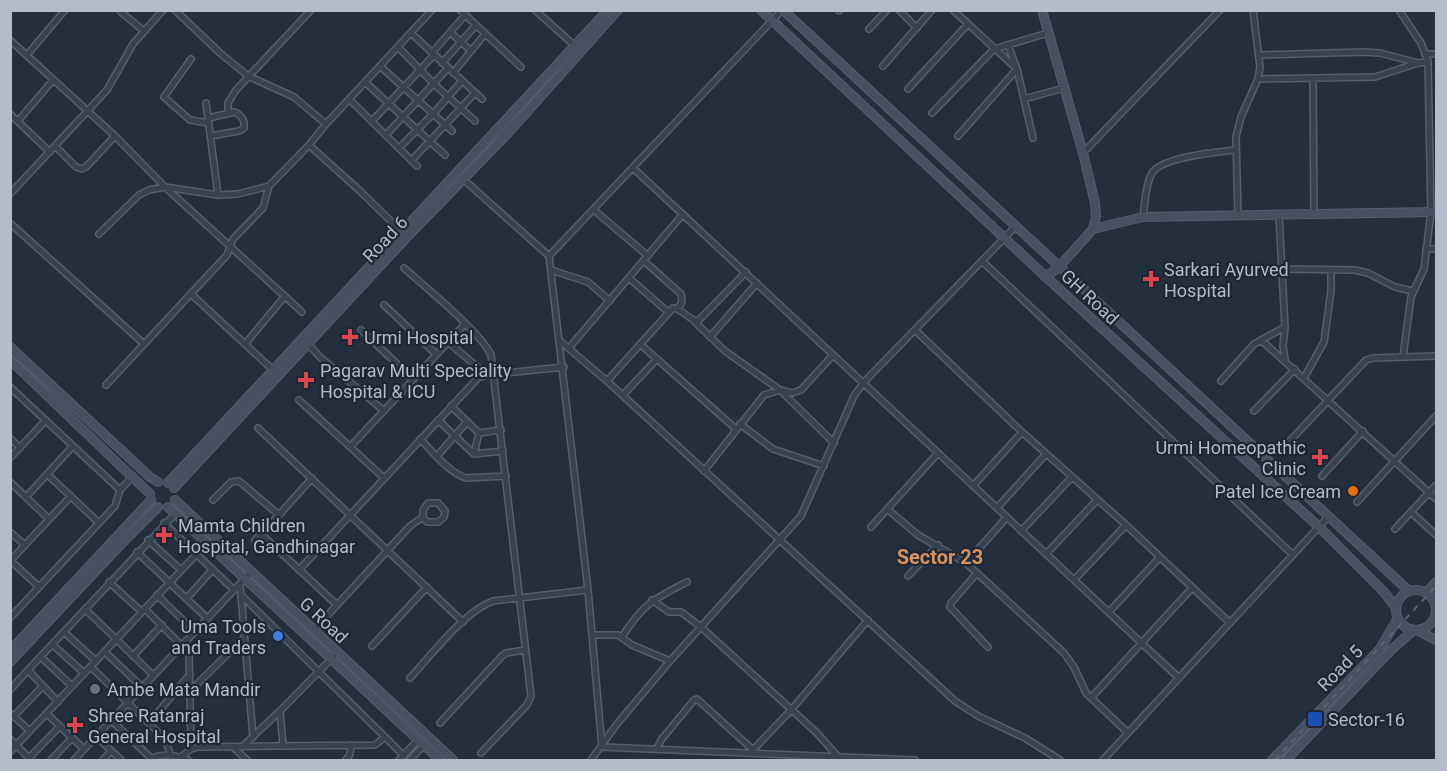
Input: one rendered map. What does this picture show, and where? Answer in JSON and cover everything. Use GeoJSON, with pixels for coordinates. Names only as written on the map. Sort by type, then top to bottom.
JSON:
{"type":"FeatureCollection","features":[{"type":"Feature","properties":{"kind":"street"},"geometry":{"type":"LineString","coordinates":[[27,55],[65,10]]}},
{"type":"Feature","properties":{"kind":"street"},"geometry":{"type":"LineString","coordinates":[[10,194],[107,90],[133,44],[163,10]]}},
{"type":"Feature","properties":{"kind":"street"},"geometry":{"type":"LineString","coordinates":[[175,10],[248,76],[294,97],[326,124]]}},
{"type":"Feature","properties":{"kind":"street"},"geometry":{"type":"LineString","coordinates":[[228,112],[228,103],[248,76],[311,10]]}},
{"type":"Feature","properties":{"kind":"street"},"geometry":{"type":"LineString","coordinates":[[106,385],[227,255],[233,239],[263,208],[269,186],[432,10]]}},
{"type":"Feature","properties":{"kind":"street"},"geometry":{"type":"LineString","coordinates":[[460,10],[521,67]]}},
{"type":"Feature","properties":{"kind":"street"},"geometry":{"type":"LineString","coordinates":[[535,10],[575,46]]}},
{"type":"Feature","properties":{"kind":"street","name":"Road 6"},"geometry":{"type":"LineString","coordinates":[[171,485],[308,344],[457,173],[608,10]]}},
{"type":"Feature","properties":{"kind":"street","name":"Road 6"},"geometry":{"type":"LineString","coordinates":[[171,485],[273,370],[405,234],[464,179],[618,10]]}},
{"type":"Feature","properties":{"kind":"street","name":"GH Road"},"geometry":{"type":"LineString","coordinates":[[761,10],[1046,277],[1319,527],[1384,592],[1396,608]]}},
{"type":"Feature","properties":{"kind":"street"},"geometry":{"type":"LineString","coordinates":[[549,256],[782,10]]}},
{"type":"Feature","properties":{"kind":"street","name":"GH Road"},"geometry":{"type":"LineString","coordinates":[[782,10],[1409,591]]}},
{"type":"Feature","properties":{"kind":"street"},"geometry":{"type":"LineString","coordinates":[[869,29],[887,10]]}},
{"type":"Feature","properties":{"kind":"street"},"geometry":{"type":"LineString","coordinates":[[899,10],[917,28]]}},
{"type":"Feature","properties":{"kind":"street"},"geometry":{"type":"LineString","coordinates":[[883,66],[932,10]]}},
{"type":"Feature","properties":{"kind":"street"},"geometry":{"type":"LineString","coordinates":[[953,10],[1017,69]]}},
{"type":"Feature","properties":{"kind":"street"},"geometry":{"type":"LineString","coordinates":[[1042,10],[1083,153],[1096,216],[1093,229],[1059,267],[1046,277]]}},
{"type":"Feature","properties":{"kind":"street"},"geometry":{"type":"LineString","coordinates":[[1083,153],[1220,10]]}},
{"type":"Feature","properties":{"kind":"street"},"geometry":{"type":"LineString","coordinates":[[1238,216],[1236,137],[1241,117],[1258,79],[1259,55],[1253,10]]}},
{"type":"Feature","properties":{"kind":"street"},"geometry":{"type":"LineString","coordinates":[[1399,10],[1421,43],[1428,62],[1434,212],[1424,269],[1413,291],[1403,357]]}},
{"type":"Feature","properties":{"kind":"street"},"geometry":{"type":"LineString","coordinates":[[121,12],[144,31]]}},
{"type":"Feature","properties":{"kind":"street"},"geometry":{"type":"LineString","coordinates":[[372,121],[421,70],[465,15]]}},
{"type":"Feature","properties":{"kind":"street"},"geometry":{"type":"LineString","coordinates":[[908,89],[968,24]]}},
{"type":"Feature","properties":{"kind":"street"},"geometry":{"type":"LineString","coordinates":[[442,63],[476,26]]}},
{"type":"Feature","properties":{"kind":"street"},"geometry":{"type":"LineString","coordinates":[[450,32],[471,51]]}},
{"type":"Feature","properties":{"kind":"street"},"geometry":{"type":"LineString","coordinates":[[411,33],[482,99]]}},
{"type":"Feature","properties":{"kind":"street"},"geometry":{"type":"LineString","coordinates":[[932,112],[994,49],[1048,33]]}},
{"type":"Feature","properties":{"kind":"street"},"geometry":{"type":"LineString","coordinates":[[453,73],[485,34]]}},
{"type":"Feature","properties":{"kind":"street"},"geometry":{"type":"LineString","coordinates":[[10,40],[87,113],[115,136],[165,188],[302,312]]}},
{"type":"Feature","properties":{"kind":"street"},"geometry":{"type":"LineString","coordinates":[[1008,45],[1017,69],[1033,138]]}},
{"type":"Feature","properties":{"kind":"street"},"geometry":{"type":"LineString","coordinates":[[398,47],[475,121]]}},
{"type":"Feature","properties":{"kind":"street"},"geometry":{"type":"LineString","coordinates":[[1259,55],[1364,52],[1380,53],[1418,63]]}},
{"type":"Feature","properties":{"kind":"street"},"geometry":{"type":"LineString","coordinates":[[1425,54],[1437,54]]}},
{"type":"Feature","properties":{"kind":"street"},"geometry":{"type":"LineString","coordinates":[[191,59],[164,97],[190,120],[208,121],[228,112],[235,112],[243,118],[244,128],[239,131],[210,136]]}},
{"type":"Feature","properties":{"kind":"street"},"geometry":{"type":"LineString","coordinates":[[1258,79],[1313,80],[1376,77],[1418,63],[1428,62]]}},
{"type":"Feature","properties":{"kind":"street"},"geometry":{"type":"LineString","coordinates":[[380,66],[452,131]]}},
{"type":"Feature","properties":{"kind":"street"},"geometry":{"type":"LineString","coordinates":[[386,135],[448,68]]}},
{"type":"Feature","properties":{"kind":"street"},"geometry":{"type":"LineString","coordinates":[[958,136],[1017,69]]}},
{"type":"Feature","properties":{"kind":"street"},"geometry":{"type":"LineString","coordinates":[[18,121],[54,80]]}},
{"type":"Feature","properties":{"kind":"street"},"geometry":{"type":"LineString","coordinates":[[1313,80],[1314,215]]}},
{"type":"Feature","properties":{"kind":"street"},"geometry":{"type":"LineString","coordinates":[[399,148],[462,81]]}},
{"type":"Feature","properties":{"kind":"street"},"geometry":{"type":"LineString","coordinates":[[365,82],[444,154]]}},
{"type":"Feature","properties":{"kind":"street"},"geometry":{"type":"LineString","coordinates":[[1024,99],[1064,88]]}},
{"type":"Feature","properties":{"kind":"street"},"geometry":{"type":"LineString","coordinates":[[412,160],[475,93]]}},
{"type":"Feature","properties":{"kind":"street"},"geometry":{"type":"LineString","coordinates":[[349,99],[417,166]]}},
{"type":"Feature","properties":{"kind":"street"},"geometry":{"type":"LineString","coordinates":[[206,103],[218,195]]}},
{"type":"Feature","properties":{"kind":"street"},"geometry":{"type":"LineString","coordinates":[[10,114],[76,167],[82,169],[115,136]]}},
{"type":"Feature","properties":{"kind":"street"},"geometry":{"type":"LineString","coordinates":[[309,145],[405,234]]}},
{"type":"Feature","properties":{"kind":"street"},"geometry":{"type":"LineString","coordinates":[[1143,217],[1151,175],[1158,167],[1197,153],[1236,150]]}},
{"type":"Feature","properties":{"kind":"street"},"geometry":{"type":"LineString","coordinates":[[633,168],[1179,678]]}},
{"type":"Feature","properties":{"kind":"street"},"geometry":{"type":"LineString","coordinates":[[457,173],[549,256],[564,367],[602,747]]}},
{"type":"Feature","properties":{"kind":"street"},"geometry":{"type":"LineString","coordinates":[[99,234],[139,195],[149,189],[165,188],[218,195],[237,194],[269,186]]}},
{"type":"Feature","properties":{"kind":"street"},"geometry":{"type":"LineString","coordinates":[[594,210],[681,294],[682,302],[678,308]]}},
{"type":"Feature","properties":{"kind":"street"},"geometry":{"type":"LineString","coordinates":[[1093,229],[1143,217],[1434,212]]}},
{"type":"Feature","properties":{"kind":"street"},"geometry":{"type":"LineString","coordinates":[[569,348],[683,214]]}},
{"type":"Feature","properties":{"kind":"street"},"geometry":{"type":"LineString","coordinates":[[1279,216],[1285,327],[1282,346],[1285,360]]}},
{"type":"Feature","properties":{"kind":"street"},"geometry":{"type":"LineString","coordinates":[[10,223],[144,344]]}},
{"type":"Feature","properties":{"kind":"street"},"geometry":{"type":"LineString","coordinates":[[591,760],[617,724],[670,662],[801,516],[854,396],[864,382],[1015,227]]}},
{"type":"Feature","properties":{"kind":"street"},"geometry":{"type":"LineString","coordinates":[[1426,249],[1437,249]]}},
{"type":"Feature","properties":{"kind":"street"},"geometry":{"type":"LineString","coordinates":[[982,261],[1293,555]]}},
{"type":"Feature","properties":{"kind":"street"},"geometry":{"type":"LineString","coordinates":[[404,268],[465,324],[488,348],[491,356],[490,375],[501,430],[518,598],[531,696],[530,701],[481,753]]}},
{"type":"Feature","properties":{"kind":"street"},"geometry":{"type":"LineString","coordinates":[[1282,269],[1362,271],[1395,287],[1413,291]]}},
{"type":"Feature","properties":{"kind":"street"},"geometry":{"type":"LineString","coordinates":[[551,270],[588,282],[610,301]]}},
{"type":"Feature","properties":{"kind":"street"},"geometry":{"type":"LineString","coordinates":[[1305,378],[1324,342],[1331,291],[1331,270]]}},
{"type":"Feature","properties":{"kind":"street"},"geometry":{"type":"LineString","coordinates":[[694,321],[702,318],[746,272]]}},
{"type":"Feature","properties":{"kind":"street"},"geometry":{"type":"LineString","coordinates":[[629,278],[668,312]]}},
{"type":"Feature","properties":{"kind":"street"},"geometry":{"type":"LineString","coordinates":[[710,337],[757,283]]}},
{"type":"Feature","properties":{"kind":"street"},"geometry":{"type":"LineString","coordinates":[[191,294],[273,370]]}},
{"type":"Feature","properties":{"kind":"street"},"geometry":{"type":"LineString","coordinates":[[244,344],[285,296]]}},
{"type":"Feature","properties":{"kind":"street"},"geometry":{"type":"LineString","coordinates":[[384,305],[436,354]]}},
{"type":"Feature","properties":{"kind":"street"},"geometry":{"type":"LineString","coordinates":[[607,381],[668,312],[673,308],[678,308],[710,337],[780,390],[834,443]]}},
{"type":"Feature","properties":{"kind":"street"},"geometry":{"type":"LineString","coordinates":[[350,447],[465,324]]}},
{"type":"Feature","properties":{"kind":"street"},"geometry":{"type":"LineString","coordinates":[[1221,381],[1254,344],[1285,327]]}},
{"type":"Feature","properties":{"kind":"street"},"geometry":{"type":"LineString","coordinates":[[361,330],[413,379]]}},
{"type":"Feature","properties":{"kind":"street"},"geometry":{"type":"LineString","coordinates":[[915,330],[1022,432],[1126,525],[1230,623]]}},
{"type":"Feature","properties":{"kind":"street"},"geometry":{"type":"LineString","coordinates":[[1261,340],[1437,499]]}},
{"type":"Feature","properties":{"kind":"street"},"geometry":{"type":"LineString","coordinates":[[560,341],[623,395],[969,711],[1025,738],[1060,760]]}},
{"type":"Feature","properties":{"kind":"street"},"geometry":{"type":"LineString","coordinates":[[448,342],[490,375]]}},
{"type":"Feature","properties":{"kind":"street"},"geometry":{"type":"LineString","coordinates":[[308,344],[321,358],[383,410]]}},
{"type":"Feature","properties":{"kind":"street"},"geometry":{"type":"LineString","coordinates":[[640,344],[738,426],[773,449],[824,466]]}},
{"type":"Feature","properties":{"kind":"street"},"geometry":{"type":"LineString","coordinates":[[10,347],[150,477],[158,482],[171,485],[176,495],[175,500],[168,507],[158,507],[122,543],[10,662]]}},
{"type":"Feature","properties":{"kind":"street"},"geometry":{"type":"LineString","coordinates":[[704,471],[764,395],[780,390],[792,393],[801,390],[832,354]]}},
{"type":"Feature","properties":{"kind":"street"},"geometry":{"type":"LineString","coordinates":[[1286,444],[1366,360],[1437,356]]}},
{"type":"Feature","properties":{"kind":"street"},"geometry":{"type":"LineString","coordinates":[[623,395],[657,359]]}},
{"type":"Feature","properties":{"kind":"street"},"geometry":{"type":"LineString","coordinates":[[10,360],[133,476],[158,507]]}},
{"type":"Feature","properties":{"kind":"street"},"geometry":{"type":"LineString","coordinates":[[299,570],[478,378],[564,367]]}},
{"type":"Feature","properties":{"kind":"street"},"geometry":{"type":"LineString","coordinates":[[1254,411],[1294,369]]}},
{"type":"Feature","properties":{"kind":"street"},"geometry":{"type":"LineString","coordinates":[[10,387],[120,490]]}},
{"type":"Feature","properties":{"kind":"street"},"geometry":{"type":"LineString","coordinates":[[299,400],[384,478]]}},
{"type":"Feature","properties":{"kind":"street"},"geometry":{"type":"LineString","coordinates":[[451,405],[479,433]]}},
{"type":"Feature","properties":{"kind":"street"},"geometry":{"type":"LineString","coordinates":[[1357,502],[1437,416]]}},
{"type":"Feature","properties":{"kind":"street"},"geometry":{"type":"LineString","coordinates":[[10,458],[46,420]]}},
{"type":"Feature","properties":{"kind":"street"},"geometry":{"type":"LineString","coordinates":[[438,420],[474,454],[503,451]]}},
{"type":"Feature","properties":{"kind":"street"},"geometry":{"type":"LineString","coordinates":[[437,456],[467,422]]}},
{"type":"Feature","properties":{"kind":"street"},"geometry":{"type":"LineString","coordinates":[[258,428],[464,622]]}},
{"type":"Feature","properties":{"kind":"street"},"geometry":{"type":"LineString","coordinates":[[479,433],[501,430]]}},
{"type":"Feature","properties":{"kind":"street"},"geometry":{"type":"LineString","coordinates":[[1322,476],[1363,431]]}},
{"type":"Feature","properties":{"kind":"street"},"geometry":{"type":"LineString","coordinates":[[974,486],[1022,432]]}},
{"type":"Feature","properties":{"kind":"street"},"geometry":{"type":"LineString","coordinates":[[474,454],[479,433]]}},
{"type":"Feature","properties":{"kind":"street"},"geometry":{"type":"LineString","coordinates":[[10,438],[20,448]]}},
{"type":"Feature","properties":{"kind":"street"},"geometry":{"type":"LineString","coordinates":[[420,439],[453,472],[466,478],[506,476]]}},
{"type":"Feature","properties":{"kind":"street"},"geometry":{"type":"LineString","coordinates":[[26,497],[73,446]]}},
{"type":"Feature","properties":{"kind":"street"},"geometry":{"type":"LineString","coordinates":[[871,527],[938,453]]}},
{"type":"Feature","properties":{"kind":"street"},"geometry":{"type":"LineString","coordinates":[[997,508],[1046,454]]}},
{"type":"Feature","properties":{"kind":"street"},"geometry":{"type":"LineString","coordinates":[[47,474],[99,523]]}},
{"type":"Feature","properties":{"kind":"street"},"geometry":{"type":"LineString","coordinates":[[12,614],[115,506],[120,490],[133,476]]}},
{"type":"Feature","properties":{"kind":"street"},"geometry":{"type":"LineString","coordinates":[[1021,531],[1072,477]]}},
{"type":"Feature","properties":{"kind":"street"},"geometry":{"type":"LineString","coordinates":[[255,540],[312,478]]}},
{"type":"Feature","properties":{"kind":"street"},"geometry":{"type":"LineString","coordinates":[[213,500],[231,482],[239,481],[279,516]]}},
{"type":"Feature","properties":{"kind":"street"},"geometry":{"type":"LineString","coordinates":[[10,482],[49,519]]}},
{"type":"Feature","properties":{"kind":"street"},"geometry":{"type":"LineString","coordinates":[[10,651],[150,497],[154,485],[158,482]]}},
{"type":"Feature","properties":{"kind":"street"},"geometry":{"type":"LineString","coordinates":[[1395,529],[1437,485]]}},
{"type":"Feature","properties":{"kind":"street"},"geometry":{"type":"LineString","coordinates":[[39,587],[11,560],[71,496]]}},
{"type":"Feature","properties":{"kind":"street","name":"G Road"},"geometry":{"type":"LineString","coordinates":[[175,500],[453,760]]}},
{"type":"Feature","properties":{"kind":"street"},"geometry":{"type":"LineString","coordinates":[[1046,554],[1097,500]]}},
{"type":"Feature","properties":{"kind":"street"},"geometry":{"type":"LineString","coordinates":[[429,503],[438,503],[445,511],[444,517],[438,522],[427,522],[423,517],[423,510],[429,503]]}},
{"type":"Feature","properties":{"kind":"street","name":"G Road"},"geometry":{"type":"LineString","coordinates":[[168,507],[207,543],[242,581],[331,659],[440,760]]}},
{"type":"Feature","properties":{"kind":"street"},"geometry":{"type":"LineString","coordinates":[[887,510],[918,535],[966,563],[977,573],[1068,658],[1090,698],[1128,733]]}},
{"type":"Feature","properties":{"kind":"street"},"geometry":{"type":"LineString","coordinates":[[1411,512],[1437,535]]}},
{"type":"Feature","properties":{"kind":"street"},"geometry":{"type":"LineString","coordinates":[[10,690],[148,540],[175,514]]}},
{"type":"Feature","properties":{"kind":"street"},"geometry":{"type":"LineString","coordinates":[[314,630],[410,526],[423,517]]}},
{"type":"Feature","properties":{"kind":"street"},"geometry":{"type":"LineString","coordinates":[[966,563],[1007,517]]}},
{"type":"Feature","properties":{"kind":"street"},"geometry":{"type":"LineString","coordinates":[[1103,760],[1328,517]]}},
{"type":"Feature","properties":{"kind":"street"},"geometry":{"type":"LineString","coordinates":[[164,524],[234,590]]}},
{"type":"Feature","properties":{"kind":"street"},"geometry":{"type":"LineString","coordinates":[[1074,580],[1126,525]]}},
{"type":"Feature","properties":{"kind":"street"},"geometry":{"type":"LineString","coordinates":[[10,532],[25,545]]}},
{"type":"Feature","properties":{"kind":"street"},"geometry":{"type":"LineString","coordinates":[[261,534],[337,605]]}},
{"type":"Feature","properties":{"kind":"street"},"geometry":{"type":"LineString","coordinates":[[148,540],[181,570]]}},
{"type":"Feature","properties":{"kind":"street"},"geometry":{"type":"LineString","coordinates":[[10,752],[207,543]]}},
{"type":"Feature","properties":{"kind":"street"},"geometry":{"type":"LineString","coordinates":[[908,576],[938,545]]}},
{"type":"Feature","properties":{"kind":"street"},"geometry":{"type":"LineString","coordinates":[[137,552],[207,618]]}},
{"type":"Feature","properties":{"kind":"street"},"geometry":{"type":"LineString","coordinates":[[1109,612],[1160,557]]}},
{"type":"Feature","properties":{"kind":"street"},"geometry":{"type":"LineString","coordinates":[[187,598],[212,570]]}},
{"type":"Feature","properties":{"kind":"street"},"geometry":{"type":"LineString","coordinates":[[74,760],[251,572]]}},
{"type":"Feature","properties":{"kind":"street"},"geometry":{"type":"LineString","coordinates":[[977,573],[950,607],[988,647]]}},
{"type":"Feature","properties":{"kind":"street"},"geometry":{"type":"LineString","coordinates":[[242,581],[244,638],[253,737]]}},
{"type":"Feature","properties":{"kind":"street"},"geometry":{"type":"LineString","coordinates":[[109,582],[162,626],[189,653],[191,749]]}},
{"type":"Feature","properties":{"kind":"street"},"geometry":{"type":"LineString","coordinates":[[622,637],[637,614],[652,600],[687,582]]}},
{"type":"Feature","properties":{"kind":"street"},"geometry":{"type":"LineString","coordinates":[[1426,593],[1437,582]]}},
{"type":"Feature","properties":{"kind":"street"},"geometry":{"type":"LineString","coordinates":[[372,646],[427,587]]}},
{"type":"Feature","properties":{"kind":"street"},"geometry":{"type":"LineString","coordinates":[[1090,698],[1192,588]]}},
{"type":"Feature","properties":{"kind":"street"},"geometry":{"type":"LineString","coordinates":[[410,678],[482,606],[493,601],[588,590]]}},
{"type":"Feature","properties":{"kind":"street"},"geometry":{"type":"LineString","coordinates":[[1415,630],[1422,629],[1432,621],[1435,605],[1426,593],[1409,591],[1400,598],[1396,608],[1398,618],[1404,626],[1437,640]]}},
{"type":"Feature","properties":{"kind":"street"},"geometry":{"type":"LineString","coordinates":[[241,595],[385,737],[401,758],[421,743]]}},
{"type":"Feature","properties":{"kind":"street"},"geometry":{"type":"LineString","coordinates":[[158,596],[194,631]]}},
{"type":"Feature","properties":{"kind":"street"},"geometry":{"type":"LineString","coordinates":[[652,600],[669,612],[681,612],[701,627],[792,709],[838,757]]}},
{"type":"Feature","properties":{"kind":"street"},"geometry":{"type":"LineString","coordinates":[[85,609],[153,675]]}},
{"type":"Feature","properties":{"kind":"street","name":"Road 5"},"geometry":{"type":"LineString","coordinates":[[1272,760],[1380,649],[1398,618]]}},
{"type":"Feature","properties":{"kind":"street"},"geometry":{"type":"LineString","coordinates":[[751,751],[792,709],[868,620]]}},
{"type":"Feature","properties":{"kind":"street"},"geometry":{"type":"LineString","coordinates":[[133,656],[162,626]]}},
{"type":"Feature","properties":{"kind":"street","name":"Road 5"},"geometry":{"type":"LineString","coordinates":[[1286,760],[1391,650],[1415,630]]}},
{"type":"Feature","properties":{"kind":"street"},"geometry":{"type":"LineString","coordinates":[[64,632],[96,661]]}},
{"type":"Feature","properties":{"kind":"street"},"geometry":{"type":"LineString","coordinates":[[592,635],[622,637],[632,645],[670,662]]}},
{"type":"Feature","properties":{"kind":"street"},"geometry":{"type":"LineString","coordinates":[[191,690],[244,638]]}},
{"type":"Feature","properties":{"kind":"street"},"geometry":{"type":"LineString","coordinates":[[53,645],[84,673]]}},
{"type":"Feature","properties":{"kind":"street"},"geometry":{"type":"LineString","coordinates":[[440,723],[502,656],[506,653],[525,650]]}},
{"type":"Feature","properties":{"kind":"street"},"geometry":{"type":"LineString","coordinates":[[105,652],[142,687]]}},
{"type":"Feature","properties":{"kind":"street"},"geometry":{"type":"LineString","coordinates":[[243,747],[337,652]]}},
{"type":"Feature","properties":{"kind":"street"},"geometry":{"type":"LineString","coordinates":[[41,657],[72,686]]}},
{"type":"Feature","properties":{"kind":"street"},"geometry":{"type":"LineString","coordinates":[[91,667],[165,739],[171,756]]}},
{"type":"Feature","properties":{"kind":"street"},"geometry":{"type":"LineString","coordinates":[[28,670],[58,702]]}},
{"type":"Feature","properties":{"kind":"street"},"geometry":{"type":"LineString","coordinates":[[149,723],[191,673]]}},
{"type":"Feature","properties":{"kind":"street"},"geometry":{"type":"LineString","coordinates":[[30,731],[12,714],[44,686]]}},
{"type":"Feature","properties":{"kind":"street"},"geometry":{"type":"LineString","coordinates":[[657,749],[664,735],[697,699],[751,751]]}},
{"type":"Feature","properties":{"kind":"street"},"geometry":{"type":"LineString","coordinates":[[280,711],[283,745]]}},
{"type":"Feature","properties":{"kind":"street"},"geometry":{"type":"LineString","coordinates":[[47,714],[84,749]]}},
{"type":"Feature","properties":{"kind":"street"},"geometry":{"type":"LineString","coordinates":[[111,720],[151,760],[154,757],[171,756],[188,760]]}},
{"type":"Feature","properties":{"kind":"street"},"geometry":{"type":"LineString","coordinates":[[10,739],[30,760],[60,726]]}},
{"type":"Feature","properties":{"kind":"street"},"geometry":{"type":"LineString","coordinates":[[96,736],[121,760]]}},
{"type":"Feature","properties":{"kind":"street"},"geometry":{"type":"LineString","coordinates":[[181,757],[191,749],[378,744],[385,737]]}},
{"type":"Feature","properties":{"kind":"street"},"geometry":{"type":"LineString","coordinates":[[51,760],[72,738]]}},
{"type":"Feature","properties":{"kind":"street"},"geometry":{"type":"LineString","coordinates":[[410,760],[421,743]]}},
{"type":"Feature","properties":{"kind":"street"},"geometry":{"type":"LineString","coordinates":[[346,760],[351,745]]}},
{"type":"Feature","properties":{"kind":"street"},"geometry":{"type":"LineString","coordinates":[[233,747],[247,760]]}},
{"type":"Feature","properties":{"kind":"street"},"geometry":{"type":"LineString","coordinates":[[602,747],[741,753],[751,751],[852,759],[915,760]]}},
{"type":"Feature","properties":{"kind":"street"},"geometry":{"type":"LineString","coordinates":[[103,760],[111,751]]}},
{"type":"Feature","properties":{"kind":"street"},"geometry":{"type":"LineString","coordinates":[[740,760],[741,753]]}},
{"type":"Feature","properties":{"kind":"railway"},"geometry":{"type":"LineString","coordinates":[[1275,760],[1436,586]]}},
{"type":"Feature","properties":{"kind":"place","name":"Sarkari Ayurved Hospital"},"geometry":{"type":"Point","coordinates":[1151,279]}},
{"type":"Feature","properties":{"kind":"place","name":"Urmi Hospital"},"geometry":{"type":"Point","coordinates":[350,337]}},
{"type":"Feature","properties":{"kind":"place","name":"Pagarav Multi Speciality Hospital & ICU"},"geometry":{"type":"Point","coordinates":[306,380]}},
{"type":"Feature","properties":{"kind":"place","name":"Urmi Homeopathic Clinic"},"geometry":{"type":"Point","coordinates":[1320,457]}},
{"type":"Feature","properties":{"kind":"place","name":"Patel Ice Cream"},"geometry":{"type":"Point","coordinates":[1353,491]}},
{"type":"Feature","properties":{"kind":"place","name":"Mamta Children Hospital, Gandhinagar"},"geometry":{"type":"Point","coordinates":[164,535]}},
{"type":"Feature","properties":{"kind":"place","name":"Uma Tools and Traders"},"geometry":{"type":"Point","coordinates":[278,636]}},
{"type":"Feature","properties":{"kind":"place","name":"Ambe Mata Mandir"},"geometry":{"type":"Point","coordinates":[95,689]}},
{"type":"Feature","properties":{"kind":"place","name":"Sector-16"},"geometry":{"type":"Point","coordinates":[1315,719]}},
{"type":"Feature","properties":{"kind":"place","name":"Shree Ratanraj General Hospital"},"geometry":{"type":"Point","coordinates":[75,725]}},
{"type":"Feature","properties":{"kind":"district","name":"Sector 23"},"geometry":{"type":"Point","coordinates":[940,557]}}]}
